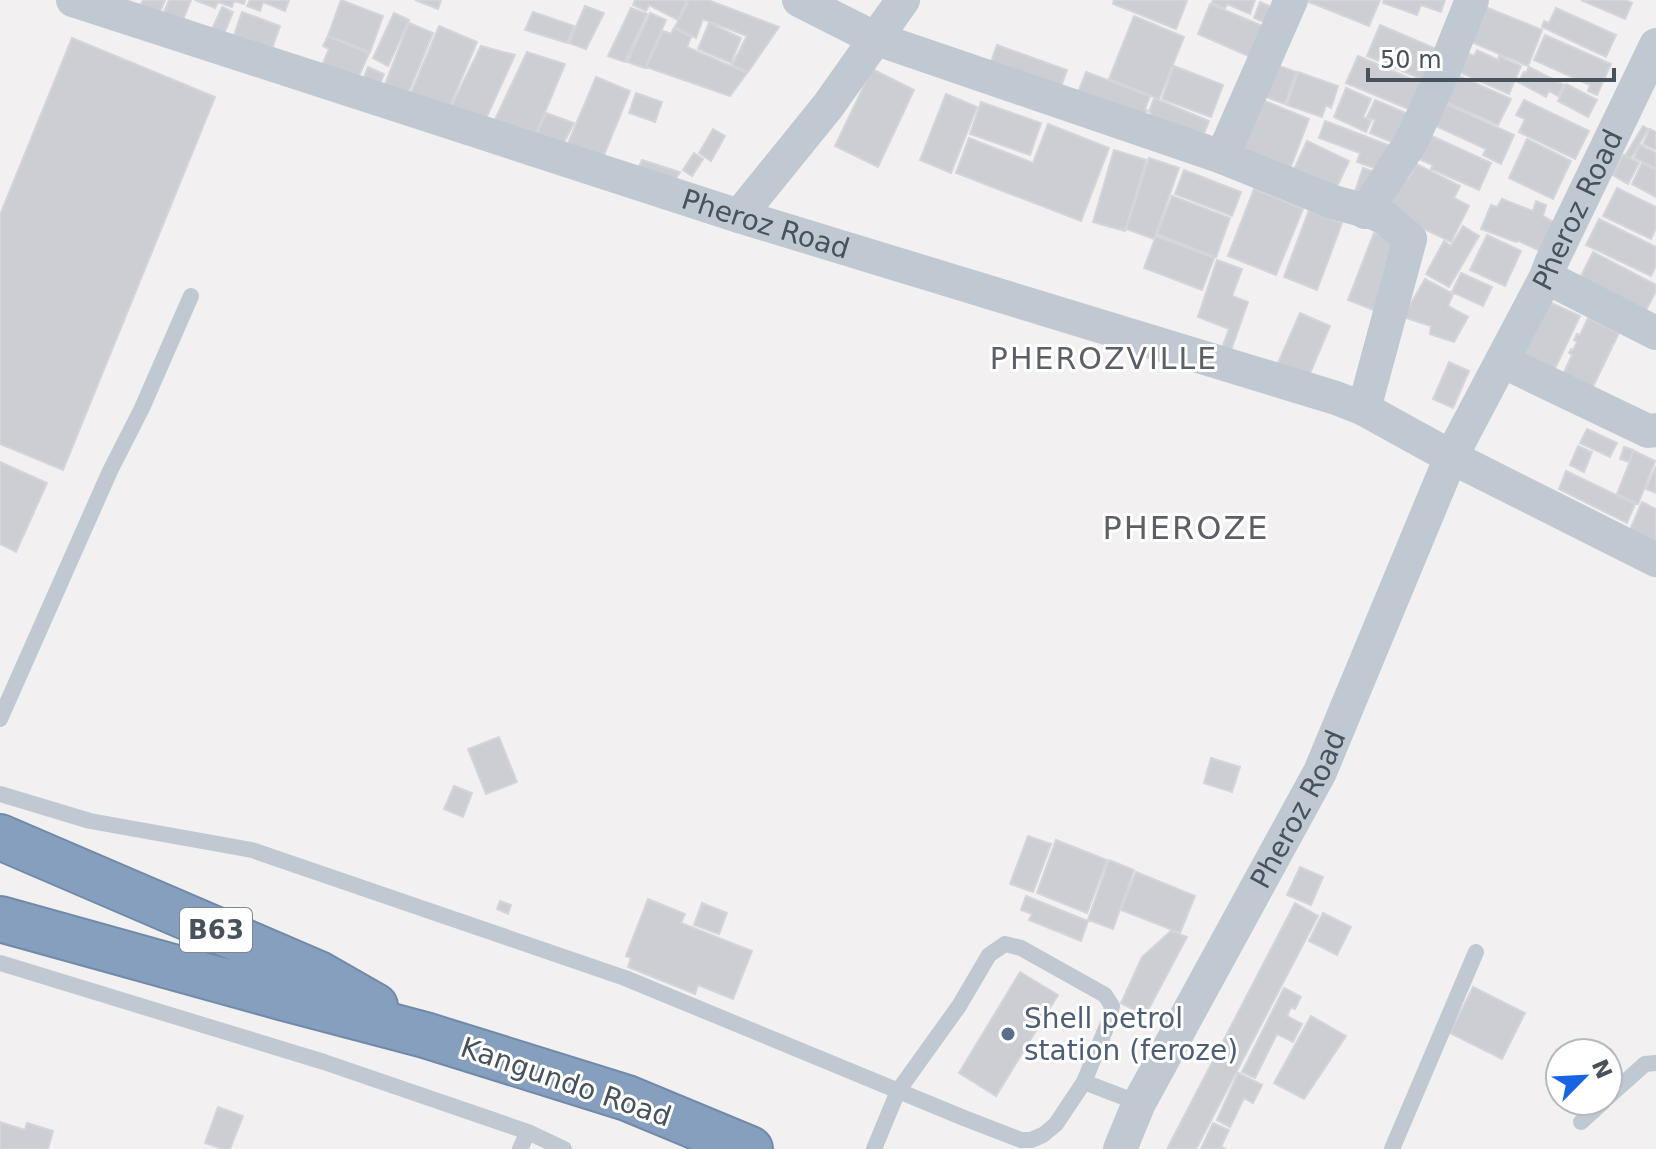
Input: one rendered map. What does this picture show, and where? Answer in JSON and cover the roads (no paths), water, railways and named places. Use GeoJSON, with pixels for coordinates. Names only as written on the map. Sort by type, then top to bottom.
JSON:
{"type":"FeatureCollection","features":[{"type":"Feature","properties":{"kind":"highway","name":"Kangundo Road"},"geometry":{"type":"LineString","coordinates":[[0,837],[319,974],[425,1035]]}},
{"type":"Feature","properties":{"kind":"highway","name":"Kangundo Road"},"geometry":{"type":"LineString","coordinates":[[0,919],[425,1035],[627,1098],[750,1149]]}},
{"type":"Feature","properties":{"kind":"street","name":"Pheroz Road"},"geometry":{"type":"LineString","coordinates":[[73,0],[739,216],[1336,398],[1364,409],[1451,457],[1656,560]]}},
{"type":"Feature","properties":{"kind":"street"},"geometry":{"type":"LineString","coordinates":[[799,0],[874,38],[1222,157],[1333,202],[1385,218],[1410,239],[1364,409]]}},
{"type":"Feature","properties":{"kind":"street"},"geometry":{"type":"LineString","coordinates":[[739,216],[828,106],[903,0]]}},
{"type":"Feature","properties":{"kind":"street"},"geometry":{"type":"LineString","coordinates":[[1222,157],[1291,0]]}},
{"type":"Feature","properties":{"kind":"street"},"geometry":{"type":"LineString","coordinates":[[1365,212],[1411,142],[1472,0]]}},
{"type":"Feature","properties":{"kind":"street","name":"Pheroz Road"},"geometry":{"type":"LineString","coordinates":[[1120,1149],[1139,1103],[1320,772],[1451,457],[1546,277],[1656,45]]}},
{"type":"Feature","properties":{"kind":"street"},"geometry":{"type":"LineString","coordinates":[[1546,277],[1656,333]]}},
{"type":"Feature","properties":{"kind":"street"},"geometry":{"type":"LineString","coordinates":[[1502,361],[1648,431],[1656,430]]}},
{"type":"Feature","properties":{"kind":"lane"},"geometry":{"type":"LineString","coordinates":[[0,719],[191,296]]}},
{"type":"Feature","properties":{"kind":"lane"},"geometry":{"type":"LineString","coordinates":[[0,794],[90,821],[252,850],[625,978],[898,1091],[1021,1140],[1043,1135],[1056,1124],[1084,1082],[1112,1006],[1105,995],[1021,948],[1005,944],[989,955],[959,1006],[898,1091],[874,1149]]}},
{"type":"Feature","properties":{"kind":"lane"},"geometry":{"type":"LineString","coordinates":[[1392,1149],[1476,952]]}},
{"type":"Feature","properties":{"kind":"lane"},"geometry":{"type":"LineString","coordinates":[[0,963],[324,1062],[528,1132],[564,1149]]}},
{"type":"Feature","properties":{"kind":"lane"},"geometry":{"type":"LineString","coordinates":[[1624,1083],[1645,1064],[1656,1063]]}},
{"type":"Feature","properties":{"kind":"lane"},"geometry":{"type":"LineString","coordinates":[[1084,1082],[1139,1103]]}},
{"type":"Feature","properties":{"kind":"lane"},"geometry":{"type":"LineString","coordinates":[[1581,1122],[1586,1117]]}},
{"type":"Feature","properties":{"kind":"lane"},"geometry":{"type":"LineString","coordinates":[[520,1149],[528,1132]]}},
{"type":"Feature","properties":{"kind":"place","name":"Shell petrol station (feroze)"},"geometry":{"type":"Point","coordinates":[1008,1034]}},
{"type":"Feature","properties":{"kind":"district","name":"PHEROZVILLE"},"geometry":{"type":"Point","coordinates":[1104,358]}},
{"type":"Feature","properties":{"kind":"district","name":"PHEROZE"},"geometry":{"type":"Point","coordinates":[1186,528]}}]}
